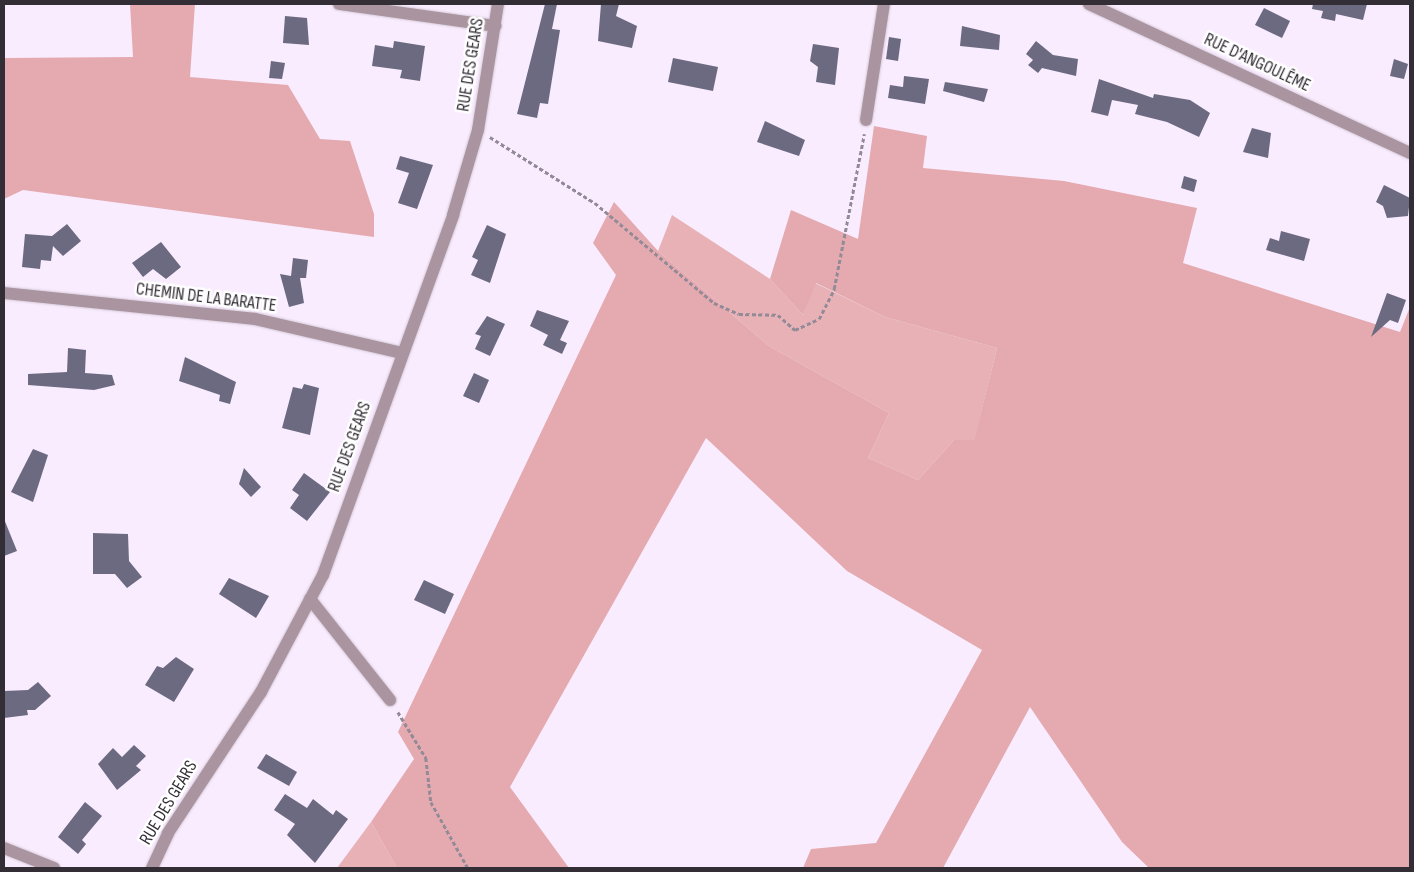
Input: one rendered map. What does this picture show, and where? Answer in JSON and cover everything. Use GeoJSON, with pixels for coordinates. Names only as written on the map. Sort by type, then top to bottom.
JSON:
{"type":"FeatureCollection","features":[{"type":"Feature","properties":{"kind":"street"},"geometry":{"type":"LineString","coordinates":[[339,4],[495,26]]}},
{"type":"Feature","properties":{"kind":"street","name":"RUE DES GEARS"},"geometry":{"type":"LineString","coordinates":[[152,868],[168,833],[261,692],[323,575],[453,215],[478,130],[498,4]]}},
{"type":"Feature","properties":{"kind":"street"},"geometry":{"type":"LineString","coordinates":[[866,120],[884,4]]}},
{"type":"Feature","properties":{"kind":"street","name":"RUE D'ANGOULÊME"},"geometry":{"type":"LineString","coordinates":[[1089,4],[1410,154]]}},
{"type":"Feature","properties":{"kind":"street","name":"CHEMIN DE LA BARATTE"},"geometry":{"type":"LineString","coordinates":[[4,293],[255,319],[402,353]]}},
{"type":"Feature","properties":{"kind":"street"},"geometry":{"type":"LineString","coordinates":[[310,599],[390,700]]}},
{"type":"Feature","properties":{"kind":"street"},"geometry":{"type":"LineString","coordinates":[[4,848],[54,868]]}},
{"type":"Feature","properties":{"kind":"path"},"geometry":{"type":"LineString","coordinates":[[478,130],[595,204],[714,303],[738,314],[778,315],[795,330],[819,319],[834,289],[866,120]]}},
{"type":"Feature","properties":{"kind":"path"},"geometry":{"type":"LineString","coordinates":[[390,700],[426,758],[431,802],[468,868]]}},
{"type":"Feature","properties":{"kind":"shaded area"},"geometry":{"type":"Polygon","coordinates":[[[130,4],[195,4],[190,77],[288,85],[320,139],[350,141],[374,214],[374,237],[23,190],[4,199],[4,58],[133,57],[130,4]]]}},
{"type":"Feature","properties":{"kind":"shaded area"},"geometry":{"type":"Polygon","coordinates":[[[874,126],[927,136],[923,168],[1064,181],[1197,208],[1183,263],[1400,332],[1410,307],[1410,868],[1149,868],[1122,842],[1030,707],[943,868],[803,868],[811,849],[876,843],[982,650],[847,571],[706,438],[510,787],[569,868],[397,868],[371,822],[414,759],[398,732],[616,275],[593,243],[614,202],[658,251],[769,346],[889,413],[868,458],[918,480],[954,440],[974,440],[997,348],[885,317],[816,283],[803,315],[770,279],[791,210],[858,239],[874,126]]]}},
{"type":"Feature","properties":{"kind":"shaded area"},"geometry":{"type":"Polygon","coordinates":[[[672,215],[770,279],[803,315],[815,283],[885,317],[997,348],[974,441],[954,440],[918,480],[868,458],[889,413],[769,346],[658,251],[672,215]]]}},
{"type":"Feature","properties":{"kind":"shaded area"},"geometry":{"type":"Polygon","coordinates":[[[371,822],[397,868],[337,868],[371,822]]]}},
{"type":"Feature","properties":{"kind":"building"},"geometry":{"type":"Polygon","coordinates":[[[545,4],[557,4],[552,29],[560,30],[548,104],[540,103],[537,118],[517,114],[545,4]]]}},
{"type":"Feature","properties":{"kind":"building"},"geometry":{"type":"Polygon","coordinates":[[[601,4],[619,4],[616,16],[637,26],[632,48],[598,41],[601,4]]]}},
{"type":"Feature","properties":{"kind":"building"},"geometry":{"type":"Polygon","coordinates":[[[1313,4],[1367,4],[1363,20],[1336,14],[1335,21],[1321,18],[1323,11],[1312,9],[1313,4]]]}},
{"type":"Feature","properties":{"kind":"building"},"geometry":{"type":"Polygon","coordinates":[[[1264,8],[1290,21],[1282,38],[1255,25],[1264,8]]]}},
{"type":"Feature","properties":{"kind":"building"},"geometry":{"type":"Polygon","coordinates":[[[285,16],[307,18],[309,45],[283,43],[285,16]]]}},
{"type":"Feature","properties":{"kind":"building"},"geometry":{"type":"Polygon","coordinates":[[[962,26],[1000,35],[999,50],[960,46],[962,26]]]}},
{"type":"Feature","properties":{"kind":"building"},"geometry":{"type":"Polygon","coordinates":[[[889,37],[901,39],[898,61],[886,59],[889,37]]]}},
{"type":"Feature","properties":{"kind":"building"},"geometry":{"type":"Polygon","coordinates":[[[394,41],[425,46],[420,81],[400,78],[402,70],[372,66],[375,45],[393,48],[394,41]]]}},
{"type":"Feature","properties":{"kind":"building"},"geometry":{"type":"Polygon","coordinates":[[[1036,41],[1053,55],[1078,59],[1076,76],[1042,68],[1038,73],[1028,65],[1033,60],[1026,54],[1036,41]]]}},
{"type":"Feature","properties":{"kind":"building"},"geometry":{"type":"Polygon","coordinates":[[[813,44],[839,48],[835,85],[816,82],[818,67],[810,61],[813,44]]]}},
{"type":"Feature","properties":{"kind":"building"},"geometry":{"type":"Polygon","coordinates":[[[673,58],[718,67],[713,91],[668,82],[673,58]]]}},
{"type":"Feature","properties":{"kind":"building"},"geometry":{"type":"Polygon","coordinates":[[[1394,59],[1408,64],[1404,79],[1390,76],[1394,59]]]}},
{"type":"Feature","properties":{"kind":"building"},"geometry":{"type":"Polygon","coordinates":[[[271,61],[285,63],[282,79],[269,78],[271,61]]]}},
{"type":"Feature","properties":{"kind":"building"},"geometry":{"type":"Polygon","coordinates":[[[904,76],[929,79],[925,104],[888,98],[890,85],[903,87],[904,76]]]}},
{"type":"Feature","properties":{"kind":"building"},"geometry":{"type":"Polygon","coordinates":[[[1099,79],[1153,98],[1154,94],[1190,100],[1210,113],[1199,137],[1167,122],[1135,114],[1138,105],[1112,100],[1108,116],[1091,112],[1099,79]]]}},
{"type":"Feature","properties":{"kind":"building"},"geometry":{"type":"Polygon","coordinates":[[[945,82],[988,89],[984,102],[943,91],[945,82]]]}},
{"type":"Feature","properties":{"kind":"building"},"geometry":{"type":"Polygon","coordinates":[[[765,121],[805,140],[799,156],[757,142],[765,121]]]}},
{"type":"Feature","properties":{"kind":"building"},"geometry":{"type":"Polygon","coordinates":[[[1252,128],[1271,133],[1268,158],[1243,152],[1252,128]]]}},
{"type":"Feature","properties":{"kind":"building"},"geometry":{"type":"Polygon","coordinates":[[[400,156],[433,165],[417,209],[398,203],[409,173],[396,169],[400,156]]]}},
{"type":"Feature","properties":{"kind":"building"},"geometry":{"type":"Polygon","coordinates":[[[1184,176],[1197,180],[1194,192],[1181,188],[1184,176]]]}},
{"type":"Feature","properties":{"kind":"building"},"geometry":{"type":"Polygon","coordinates":[[[1384,185],[1410,198],[1408,216],[1387,218],[1383,206],[1376,202],[1384,185]]]}},
{"type":"Feature","properties":{"kind":"building"},"geometry":{"type":"Polygon","coordinates":[[[67,224],[81,241],[63,256],[53,246],[51,261],[41,260],[40,269],[22,267],[25,234],[52,236],[67,224]]]}},
{"type":"Feature","properties":{"kind":"building"},"geometry":{"type":"Polygon","coordinates":[[[487,225],[506,234],[490,283],[471,275],[478,260],[472,257],[487,225]]]}},
{"type":"Feature","properties":{"kind":"building"},"geometry":{"type":"Polygon","coordinates":[[[1281,231],[1310,239],[1304,261],[1266,250],[1270,238],[1279,241],[1281,231]]]}},
{"type":"Feature","properties":{"kind":"building"},"geometry":{"type":"Polygon","coordinates":[[[161,242],[181,267],[166,279],[153,269],[143,277],[132,263],[161,242]]]}},
{"type":"Feature","properties":{"kind":"building"},"geometry":{"type":"Polygon","coordinates":[[[293,258],[308,260],[306,278],[300,278],[304,303],[289,307],[280,274],[291,276],[293,258]]]}},
{"type":"Feature","properties":{"kind":"building"},"geometry":{"type":"Polygon","coordinates":[[[1387,293],[1406,300],[1398,323],[1390,320],[1371,337],[1387,293]]]}},
{"type":"Feature","properties":{"kind":"building"},"geometry":{"type":"Polygon","coordinates":[[[537,310],[569,321],[560,340],[567,343],[562,354],[543,345],[548,335],[530,326],[537,310]]]}},
{"type":"Feature","properties":{"kind":"building"},"geometry":{"type":"Polygon","coordinates":[[[487,316],[505,324],[490,356],[475,349],[481,336],[475,334],[487,316]]]}},
{"type":"Feature","properties":{"kind":"building"},"geometry":{"type":"Polygon","coordinates":[[[68,348],[86,350],[85,373],[112,375],[115,385],[94,390],[28,385],[28,374],[67,372],[68,348]]]}},
{"type":"Feature","properties":{"kind":"building"},"geometry":{"type":"Polygon","coordinates":[[[185,357],[236,382],[230,404],[219,401],[220,395],[179,381],[185,357]]]}},
{"type":"Feature","properties":{"kind":"building"},"geometry":{"type":"Polygon","coordinates":[[[474,373],[489,380],[479,403],[463,396],[474,373]]]}},
{"type":"Feature","properties":{"kind":"building"},"geometry":{"type":"Polygon","coordinates":[[[304,384],[319,388],[310,435],[282,428],[293,387],[302,389],[304,384]]]}},
{"type":"Feature","properties":{"kind":"building"},"geometry":{"type":"Polygon","coordinates":[[[33,449],[48,455],[33,502],[11,492],[33,449]]]}},
{"type":"Feature","properties":{"kind":"building"},"geometry":{"type":"Polygon","coordinates":[[[244,468],[261,487],[251,497],[239,484],[244,468]]]}},
{"type":"Feature","properties":{"kind":"building"},"geometry":{"type":"Polygon","coordinates":[[[304,473],[330,492],[307,521],[290,508],[299,495],[292,490],[304,473]]]}},
{"type":"Feature","properties":{"kind":"building"},"geometry":{"type":"Polygon","coordinates":[[[4,519],[17,551],[4,556],[4,519]]]}},
{"type":"Feature","properties":{"kind":"building"},"geometry":{"type":"Polygon","coordinates":[[[93,533],[128,534],[129,561],[142,577],[127,588],[115,574],[93,574],[93,533]]]}},
{"type":"Feature","properties":{"kind":"building"},"geometry":{"type":"Polygon","coordinates":[[[229,578],[269,596],[256,618],[219,594],[229,578]]]}},
{"type":"Feature","properties":{"kind":"building"},"geometry":{"type":"Polygon","coordinates":[[[424,580],[454,594],[445,614],[414,600],[424,580]]]}},
{"type":"Feature","properties":{"kind":"building"},"geometry":{"type":"Polygon","coordinates":[[[176,657],[194,669],[174,702],[145,685],[157,666],[163,668],[176,657]]]}},
{"type":"Feature","properties":{"kind":"building"},"geometry":{"type":"Polygon","coordinates":[[[38,682],[51,696],[35,710],[27,710],[28,715],[4,718],[4,691],[28,690],[38,682]]]}},
{"type":"Feature","properties":{"kind":"building"},"geometry":{"type":"Polygon","coordinates":[[[134,745],[146,756],[136,766],[141,770],[117,790],[98,764],[113,748],[122,757],[134,745]]]}},
{"type":"Feature","properties":{"kind":"building"},"geometry":{"type":"Polygon","coordinates":[[[266,754],[297,772],[289,786],[257,768],[266,754]]]}},
{"type":"Feature","properties":{"kind":"building"},"geometry":{"type":"Polygon","coordinates":[[[285,794],[307,808],[313,799],[333,815],[336,810],[348,819],[315,863],[287,835],[295,824],[274,810],[285,794]]]}},
{"type":"Feature","properties":{"kind":"building"},"geometry":{"type":"Polygon","coordinates":[[[85,802],[102,816],[82,840],[86,844],[78,854],[58,837],[85,802]]]}}]}
